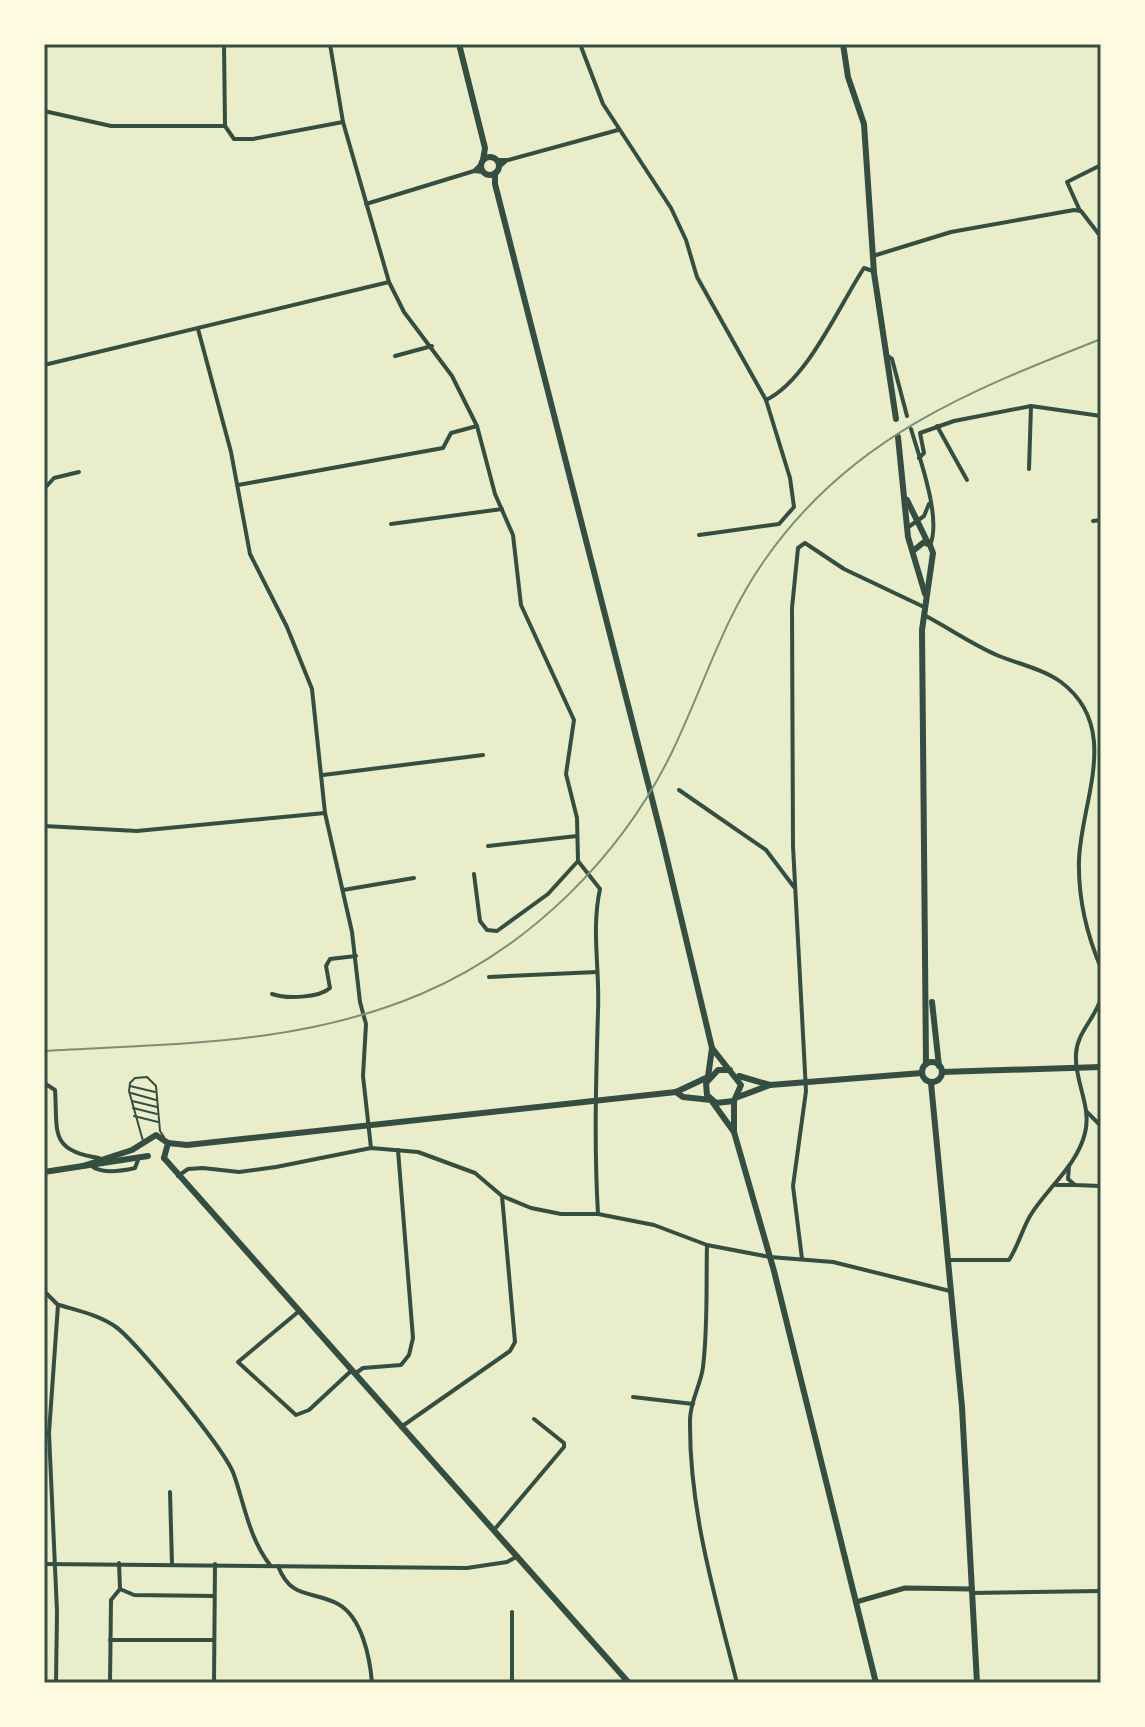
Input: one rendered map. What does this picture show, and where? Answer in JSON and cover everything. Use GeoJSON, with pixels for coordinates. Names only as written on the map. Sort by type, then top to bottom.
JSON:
{"type":"FeatureCollection","features":[{"type":"Feature","properties":{"kind":"main road"},"geometry":{"type":"LineString","coordinates":[[459,44],[485,148],[482,162]]}},
{"type":"Feature","properties":{"kind":"main road"},"geometry":{"type":"LineString","coordinates":[[843,44],[848,77],[864,124],[870,172],[874,273],[896,419]]}},
{"type":"Feature","properties":{"kind":"main road"},"geometry":{"type":"LineString","coordinates":[[485,148],[495,159]]}},
{"type":"Feature","properties":{"kind":"main road"},"geometry":{"type":"LineString","coordinates":[[482,162],[495,159]]}},
{"type":"Feature","properties":{"kind":"main road"},"geometry":{"type":"LineString","coordinates":[[491,172],[495,159]]}},
{"type":"Feature","properties":{"kind":"main road"},"geometry":{"type":"LineString","coordinates":[[482,162],[491,172],[495,184],[662,838],[712,1048],[705,1089],[734,1132]]}},
{"type":"Feature","properties":{"kind":"main road"},"geometry":{"type":"LineString","coordinates":[[898,437],[907,528],[926,595]]}},
{"type":"Feature","properties":{"kind":"main road"},"geometry":{"type":"LineString","coordinates":[[906,498],[929,544],[932,557],[924,611],[927,886],[926,1064],[922,1073]]}},
{"type":"Feature","properties":{"kind":"main road"},"geometry":{"type":"LineString","coordinates":[[913,551],[918,544],[929,544]]}},
{"type":"Feature","properties":{"kind":"main road"},"geometry":{"type":"LineString","coordinates":[[917,560],[925,562],[932,557]]}},
{"type":"Feature","properties":{"kind":"main road"},"geometry":{"type":"LineString","coordinates":[[927,886],[933,1029],[941,1069],[940,1079],[931,1083]]}},
{"type":"Feature","properties":{"kind":"main road"},"geometry":{"type":"LineString","coordinates":[[712,1048],[741,1085],[736,1099],[734,1132],[770,1257],[876,1683]]}},
{"type":"Feature","properties":{"kind":"main road"},"geometry":{"type":"LineString","coordinates":[[926,1064],[941,1069],[1101,1067]]}},
{"type":"Feature","properties":{"kind":"main road"},"geometry":{"type":"LineString","coordinates":[[83,1166],[99,1158],[145,1145],[153,1136],[187,1145],[676,1092],[718,1070],[770,1085]]}},
{"type":"Feature","properties":{"kind":"main road"},"geometry":{"type":"LineString","coordinates":[[676,1092],[683,1097],[711,1100],[722,1105],[770,1085],[922,1073]]}},
{"type":"Feature","properties":{"kind":"main road"},"geometry":{"type":"LineString","coordinates":[[922,1073],[931,1083],[962,1407],[977,1683]]}},
{"type":"Feature","properties":{"kind":"main road"},"geometry":{"type":"LineString","coordinates":[[166,1140],[164,1158],[177,1176],[629,1683]]}},
{"type":"Feature","properties":{"kind":"main road"},"geometry":{"type":"LineString","coordinates":[[145,1145],[148,1156],[156,1160],[164,1158]]}},
{"type":"Feature","properties":{"kind":"main road"},"geometry":{"type":"LineString","coordinates":[[44,1172],[93,1167],[148,1156]]}},
{"type":"Feature","properties":{"kind":"street"},"geometry":{"type":"LineString","coordinates":[[224,44],[225,126],[234,139],[253,139],[343,122]]}},
{"type":"Feature","properties":{"kind":"street"},"geometry":{"type":"LineString","coordinates":[[330,44],[343,122],[389,282],[404,312],[452,376],[477,426],[513,535],[521,605],[574,720],[566,774],[579,864],[600,889],[594,915],[598,1214]]}},
{"type":"Feature","properties":{"kind":"street"},"geometry":{"type":"LineString","coordinates":[[580,44],[603,104],[671,208],[686,240],[697,277],[766,400],[790,478],[794,507],[772,527],[699,535]]}},
{"type":"Feature","properties":{"kind":"street"},"geometry":{"type":"LineString","coordinates":[[44,111],[111,126],[225,126]]}},
{"type":"Feature","properties":{"kind":"street"},"geometry":{"type":"LineString","coordinates":[[495,159],[508,160],[618,130]]}},
{"type":"Feature","properties":{"kind":"street"},"geometry":{"type":"LineString","coordinates":[[366,204],[474,171],[491,172],[508,160]]}},
{"type":"Feature","properties":{"kind":"street"},"geometry":{"type":"LineString","coordinates":[[474,171],[482,162]]}},
{"type":"Feature","properties":{"kind":"street"},"geometry":{"type":"LineString","coordinates":[[1101,165],[1067,182],[1081,211],[1101,237]]}},
{"type":"Feature","properties":{"kind":"street"},"geometry":{"type":"LineString","coordinates":[[873,256],[971,228],[1081,211]]}},
{"type":"Feature","properties":{"kind":"street"},"geometry":{"type":"LineString","coordinates":[[766,400],[785,387],[826,333],[864,268],[874,273]]}},
{"type":"Feature","properties":{"kind":"street"},"geometry":{"type":"LineString","coordinates":[[44,365],[389,282]]}},
{"type":"Feature","properties":{"kind":"street"},"geometry":{"type":"LineString","coordinates":[[198,329],[238,485],[250,554],[293,639],[312,689],[325,813],[356,956],[360,1002],[366,1024],[363,1076],[371,1148]]}},
{"type":"Feature","properties":{"kind":"street"},"geometry":{"type":"LineString","coordinates":[[395,356],[432,346]]}},
{"type":"Feature","properties":{"kind":"street"},"geometry":{"type":"LineString","coordinates":[[886,355],[892,359],[907,416]]}},
{"type":"Feature","properties":{"kind":"street"},"geometry":{"type":"LineString","coordinates":[[1029,469],[1031,406]]}},
{"type":"Feature","properties":{"kind":"street"},"geometry":{"type":"LineString","coordinates":[[919,458],[924,453],[920,433],[937,426],[1031,406],[1101,416]]}},
{"type":"Feature","properties":{"kind":"street"},"geometry":{"type":"LineString","coordinates":[[238,485],[443,448],[451,433],[477,426]]}},
{"type":"Feature","properties":{"kind":"street"},"geometry":{"type":"LineString","coordinates":[[937,426],[967,480]]}},
{"type":"Feature","properties":{"kind":"street"},"geometry":{"type":"LineString","coordinates":[[911,429],[930,502],[933,524],[929,544]]}},
{"type":"Feature","properties":{"kind":"street"},"geometry":{"type":"LineString","coordinates":[[44,489],[54,478],[79,472]]}},
{"type":"Feature","properties":{"kind":"street"},"geometry":{"type":"LineString","coordinates":[[907,528],[926,514],[930,502]]}},
{"type":"Feature","properties":{"kind":"street"},"geometry":{"type":"LineString","coordinates":[[391,524],[502,509]]}},
{"type":"Feature","properties":{"kind":"street"},"geometry":{"type":"LineString","coordinates":[[1093,521],[1101,520]]}},
{"type":"Feature","properties":{"kind":"street"},"geometry":{"type":"LineString","coordinates":[[802,1259],[793,1186],[805,1082],[796,888],[792,608],[798,548],[805,543],[844,569],[924,611],[997,655],[1061,682],[1084,710],[1093,739],[1096,771],[1079,862],[1088,936],[1101,968]]}},
{"type":"Feature","properties":{"kind":"street"},"geometry":{"type":"LineString","coordinates":[[1093,739],[1101,734]]}},
{"type":"Feature","properties":{"kind":"street"},"geometry":{"type":"LineString","coordinates":[[322,775],[483,755]]}},
{"type":"Feature","properties":{"kind":"street"},"geometry":{"type":"LineString","coordinates":[[679,790],[766,850],[796,888]]}},
{"type":"Feature","properties":{"kind":"street"},"geometry":{"type":"LineString","coordinates":[[44,826],[137,831],[325,813]]}},
{"type":"Feature","properties":{"kind":"street"},"geometry":{"type":"LineString","coordinates":[[488,846],[577,836]]}},
{"type":"Feature","properties":{"kind":"street"},"geometry":{"type":"LineString","coordinates":[[474,874],[480,921],[487,930],[497,931],[548,894],[579,864]]}},
{"type":"Feature","properties":{"kind":"street"},"geometry":{"type":"LineString","coordinates":[[343,890],[414,878]]}},
{"type":"Feature","properties":{"kind":"street"},"geometry":{"type":"LineString","coordinates":[[272,994],[324,993],[330,988],[326,966],[330,959],[356,956]]}},
{"type":"Feature","properties":{"kind":"street"},"geometry":{"type":"LineString","coordinates":[[489,977],[597,972]]}},
{"type":"Feature","properties":{"kind":"street"},"geometry":{"type":"LineString","coordinates":[[947,1260],[1009,1260],[1020,1243],[1030,1217],[1070,1164],[1085,1134],[1087,1112],[1076,1067],[1080,1035],[1095,1016],[1101,998]]}},
{"type":"Feature","properties":{"kind":"street"},"geometry":{"type":"LineString","coordinates":[[44,1083],[55,1090],[55,1133],[60,1141],[76,1153],[99,1158]]}},
{"type":"Feature","properties":{"kind":"street"},"geometry":{"type":"LineString","coordinates":[[1087,1112],[1101,1126]]}},
{"type":"Feature","properties":{"kind":"street"},"geometry":{"type":"LineString","coordinates":[[177,1176],[188,1169],[252,1170],[371,1148],[398,1150],[458,1165],[475,1173],[502,1196],[561,1214],[598,1214],[654,1225],[707,1245],[770,1257],[833,1262],[950,1291]]}},
{"type":"Feature","properties":{"kind":"street"},"geometry":{"type":"LineString","coordinates":[[298,1312],[238,1362],[296,1415],[309,1410],[352,1373],[363,1368],[401,1365],[409,1355],[413,1338],[398,1150]]}},
{"type":"Feature","properties":{"kind":"street"},"geometry":{"type":"LineString","coordinates":[[1070,1164],[1068,1179],[1075,1185]]}},
{"type":"Feature","properties":{"kind":"street"},"geometry":{"type":"LineString","coordinates":[[1054,1185],[1101,1186]]}},
{"type":"Feature","properties":{"kind":"street"},"geometry":{"type":"LineString","coordinates":[[401,1427],[510,1351],[515,1342],[502,1196]]}},
{"type":"Feature","properties":{"kind":"street"},"geometry":{"type":"LineString","coordinates":[[707,1245],[706,1343],[690,1415],[693,1485],[699,1532],[737,1683]]}},
{"type":"Feature","properties":{"kind":"street"},"geometry":{"type":"LineString","coordinates":[[44,1291],[58,1305],[99,1317],[120,1329],[204,1426],[234,1472],[241,1507],[270,1565]]}},
{"type":"Feature","properties":{"kind":"street"},"geometry":{"type":"LineString","coordinates":[[56,1683],[49,1433],[58,1305]]}},
{"type":"Feature","properties":{"kind":"street"},"geometry":{"type":"LineString","coordinates":[[633,1397],[693,1404]]}},
{"type":"Feature","properties":{"kind":"street"},"geometry":{"type":"LineString","coordinates":[[494,1530],[564,1447],[564,1443],[534,1419]]}},
{"type":"Feature","properties":{"kind":"street"},"geometry":{"type":"LineString","coordinates":[[170,1492],[172,1564]]}},
{"type":"Feature","properties":{"kind":"street"},"geometry":{"type":"LineString","coordinates":[[44,1564],[467,1568],[507,1562],[518,1556]]}},
{"type":"Feature","properties":{"kind":"street"},"geometry":{"type":"LineString","coordinates":[[110,1683],[111,1600],[120,1589],[119,1563]]}},
{"type":"Feature","properties":{"kind":"street"},"geometry":{"type":"LineString","coordinates":[[214,1683],[215,1564]]}},
{"type":"Feature","properties":{"kind":"street"},"geometry":{"type":"LineString","coordinates":[[278,1566],[282,1577],[299,1593],[339,1605],[350,1615],[370,1662],[372,1683]]}},
{"type":"Feature","properties":{"kind":"street"},"geometry":{"type":"LineString","coordinates":[[856,1602],[905,1588],[1101,1591]]}},
{"type":"Feature","properties":{"kind":"street"},"geometry":{"type":"LineString","coordinates":[[120,1589],[134,1595],[214,1596]]}},
{"type":"Feature","properties":{"kind":"street"},"geometry":{"type":"LineString","coordinates":[[512,1612],[512,1683]]}},
{"type":"Feature","properties":{"kind":"street"},"geometry":{"type":"LineString","coordinates":[[110,1640],[214,1640]]}},
{"type":"Feature","properties":{"kind":"lane"},"geometry":{"type":"LineString","coordinates":[[145,1145],[129,1093],[129,1085],[135,1078],[147,1077],[156,1086],[159,1122],[166,1140]]}},
{"type":"Feature","properties":{"kind":"lane"},"geometry":{"type":"LineString","coordinates":[[129,1085],[156,1092]]}},
{"type":"Feature","properties":{"kind":"lane"},"geometry":{"type":"LineString","coordinates":[[129,1093],[157,1100]]}},
{"type":"Feature","properties":{"kind":"lane"},"geometry":{"type":"LineString","coordinates":[[132,1101],[158,1108]]}},
{"type":"Feature","properties":{"kind":"lane"},"geometry":{"type":"LineString","coordinates":[[133,1108],[158,1115]]}},
{"type":"Feature","properties":{"kind":"lane"},"geometry":{"type":"LineString","coordinates":[[134,1116],[159,1122]]}},
{"type":"Feature","properties":{"kind":"railway"},"geometry":{"type":"LineString","coordinates":[[44,1051],[236,1039],[329,1024],[421,994],[499,952],[568,895],[599,863],[626,828],[672,752],[737,606],[764,561],[797,518],[873,450],[915,423],[1005,378],[1101,339]]}}]}
